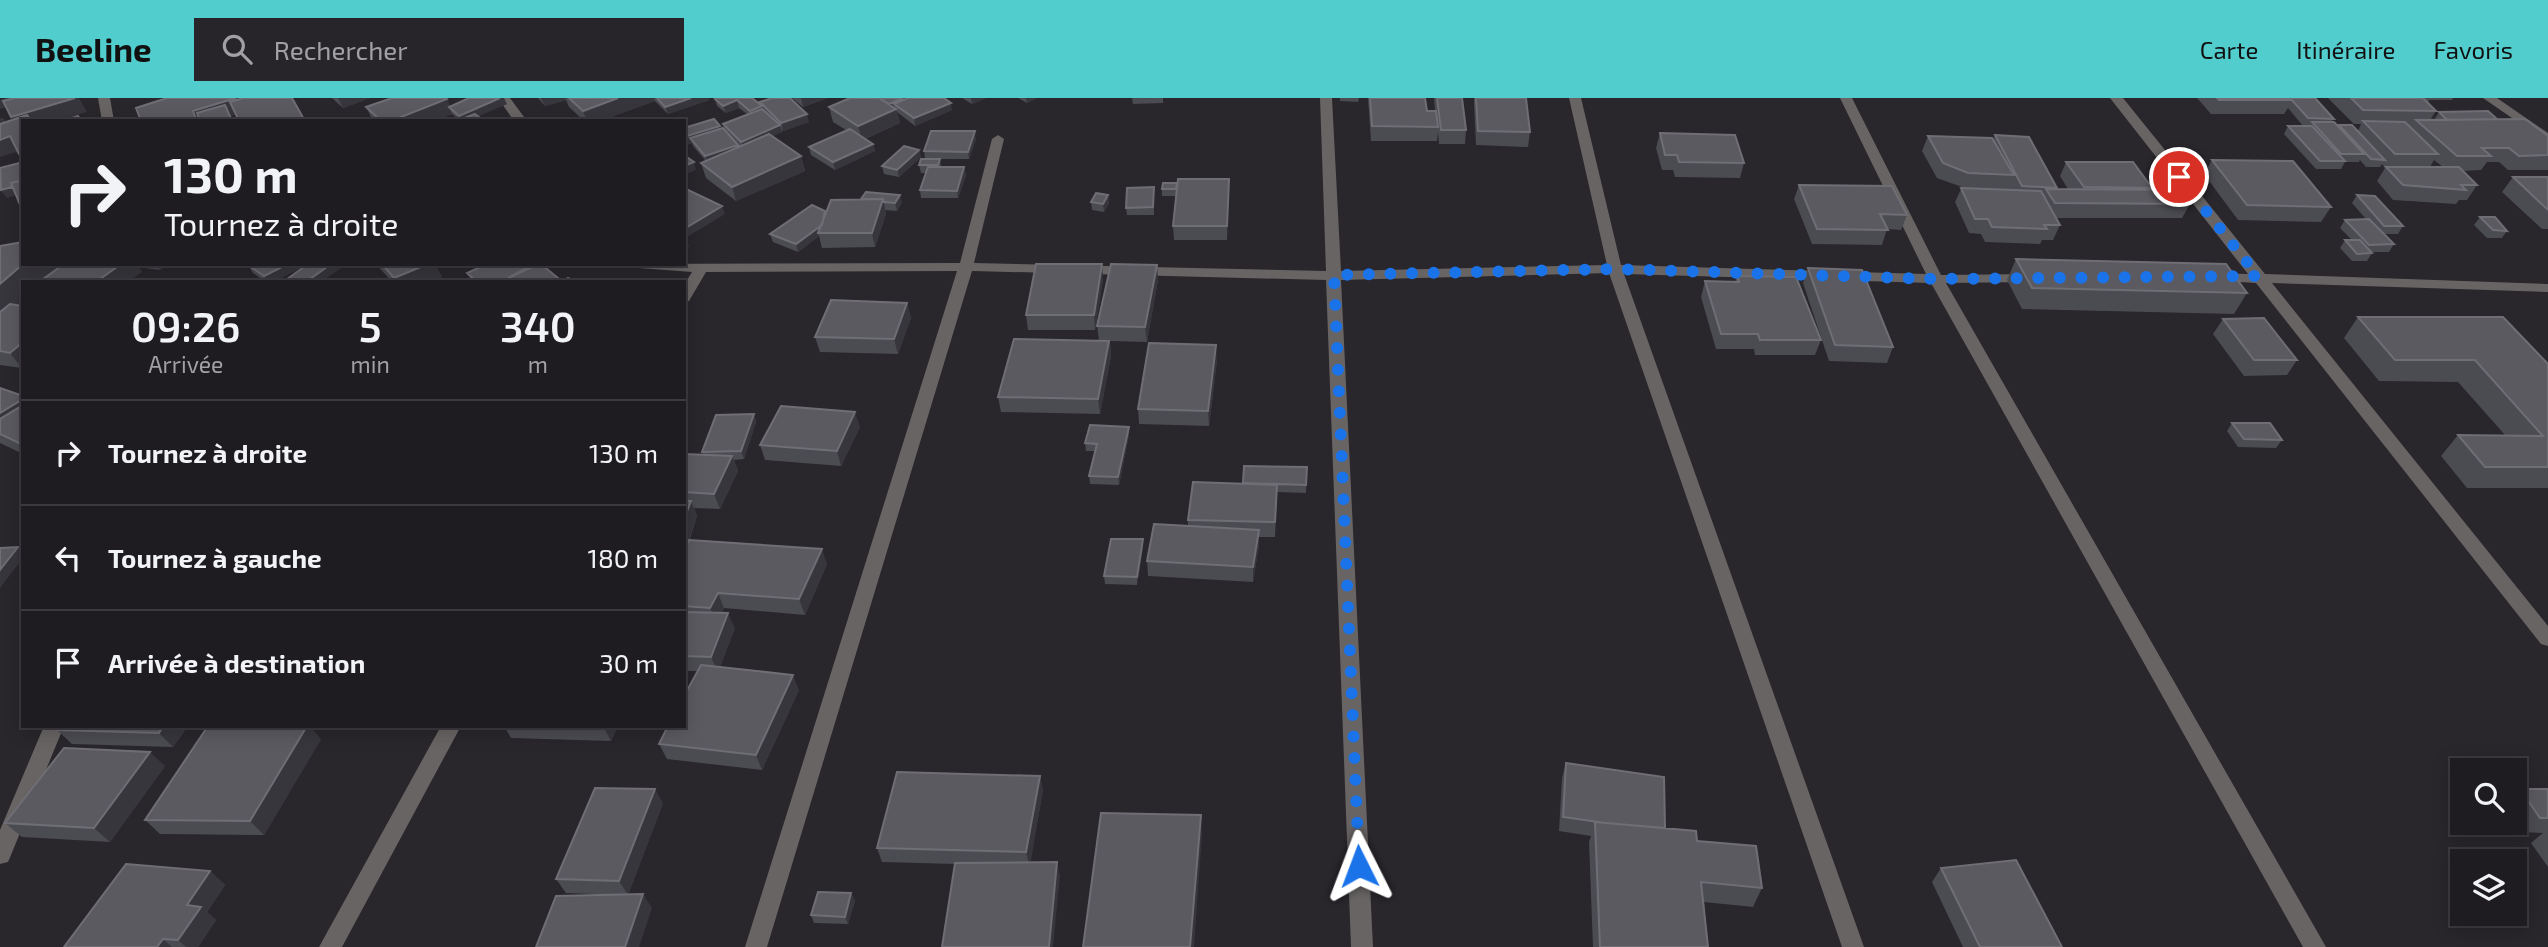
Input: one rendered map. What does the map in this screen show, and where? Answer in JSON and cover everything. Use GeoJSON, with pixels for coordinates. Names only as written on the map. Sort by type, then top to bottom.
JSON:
{"type":"FeatureCollection","features":[{"type":"Feature","properties":{"kind":"street"},"geometry":{"type":"LineString","coordinates":[[104,98],[108,119]]}},
{"type":"Feature","properties":{"kind":"street"},"geometry":{"type":"LineString","coordinates":[[504,98],[520,119]]}},
{"type":"Feature","properties":{"kind":"street"},"geometry":{"type":"LineString","coordinates":[[1326,98],[1362,947]]}},
{"type":"Feature","properties":{"kind":"street"},"geometry":{"type":"LineString","coordinates":[[1575,98],[1615,269],[1853,947]]}},
{"type":"Feature","properties":{"kind":"street"},"geometry":{"type":"LineString","coordinates":[[1846,98],[1936,279],[2315,947]]}},
{"type":"Feature","properties":{"kind":"street"},"geometry":{"type":"LineString","coordinates":[[2116,98],[2548,639]]}},
{"type":"Feature","properties":{"kind":"street"},"geometry":{"type":"LineString","coordinates":[[2489,98],[2548,139]]}},
{"type":"Feature","properties":{"kind":"street"},"geometry":{"type":"LineString","coordinates":[[756,947],[966,267],[998,139]]}},
{"type":"Feature","properties":{"kind":"street"},"geometry":{"type":"LineString","coordinates":[[670,266],[966,267],[1334,275],[1615,269],[1936,279],[2044,278]]}},
{"type":"Feature","properties":{"kind":"street"},"geometry":{"type":"LineString","coordinates":[[686,294],[701,268]]}},
{"type":"Feature","properties":{"kind":"street"},"geometry":{"type":"LineString","coordinates":[[2191,277],[2258,276],[2548,288]]}},
{"type":"Feature","properties":{"kind":"street"},"geometry":{"type":"LineString","coordinates":[[0,855],[53,728]]}},
{"type":"Feature","properties":{"kind":"street"},"geometry":{"type":"LineString","coordinates":[[330,947],[450,728]]}},
{"type":"Feature","properties":{"kind":"building"},"geometry":{"type":"Polygon","coordinates":[[[14,98],[75,98],[11,117],[3,101],[14,98]]]}},
{"type":"Feature","properties":{"kind":"building"},"geometry":{"type":"Polygon","coordinates":[[[167,98],[236,98],[193,111],[196,119],[140,119],[136,108],[167,98]]]}},
{"type":"Feature","properties":{"kind":"building"},"geometry":{"type":"Polygon","coordinates":[[[243,98],[292,98],[304,119],[238,119],[230,102],[243,98]]]}},
{"type":"Feature","properties":{"kind":"building"},"geometry":{"type":"Polygon","coordinates":[[[392,98],[447,99],[396,119],[379,119],[366,107],[392,98]]]}},
{"type":"Feature","properties":{"kind":"building"},"geometry":{"type":"Polygon","coordinates":[[[469,98],[500,98],[459,116],[449,107],[469,98]]]}},
{"type":"Feature","properties":{"kind":"building"},"geometry":{"type":"Polygon","coordinates":[[[569,98],[618,98],[583,111],[569,98]]]}},
{"type":"Feature","properties":{"kind":"building"},"geometry":{"type":"Polygon","coordinates":[[[657,98],[691,98],[665,107],[657,98]]]}},
{"type":"Feature","properties":{"kind":"building"},"geometry":{"type":"Polygon","coordinates":[[[752,98],[762,106],[750,111],[737,100],[723,106],[715,99],[752,98]]]}},
{"type":"Feature","properties":{"kind":"building"},"geometry":{"type":"Polygon","coordinates":[[[772,98],[790,98],[807,114],[781,123],[760,102],[772,98]]]}},
{"type":"Feature","properties":{"kind":"building"},"geometry":{"type":"Polygon","coordinates":[[[850,98],[879,98],[896,109],[858,126],[829,107],[850,98]]]}},
{"type":"Feature","properties":{"kind":"building"},"geometry":{"type":"Polygon","coordinates":[[[879,98],[903,98],[889,104],[879,98]]]}},
{"type":"Feature","properties":{"kind":"building"},"geometry":{"type":"Polygon","coordinates":[[[908,98],[944,98],[951,103],[914,118],[894,104],[908,98]]]}},
{"type":"Feature","properties":{"kind":"building"},"geometry":{"type":"Polygon","coordinates":[[[1370,98],[1425,98],[1427,111],[1436,111],[1438,127],[1372,126],[1370,98]]]}},
{"type":"Feature","properties":{"kind":"building"},"geometry":{"type":"Polygon","coordinates":[[[1437,98],[1462,98],[1466,130],[1441,130],[1437,98]]]}},
{"type":"Feature","properties":{"kind":"building"},"geometry":{"type":"Polygon","coordinates":[[[1476,98],[1526,98],[1530,132],[1478,131],[1476,98]]]}},
{"type":"Feature","properties":{"kind":"building"},"geometry":{"type":"Polygon","coordinates":[[[2217,98],[2290,98],[2292,100],[2219,100],[2217,98]]]}},
{"type":"Feature","properties":{"kind":"building"},"geometry":{"type":"Polygon","coordinates":[[[2290,98],[2315,98],[2334,119],[2308,118],[2290,98]]]}},
{"type":"Feature","properties":{"kind":"building"},"geometry":{"type":"Polygon","coordinates":[[[2351,98],[2423,98],[2436,111],[2363,110],[2351,98]]]}},
{"type":"Feature","properties":{"kind":"building"},"geometry":{"type":"Polygon","coordinates":[[[225,105],[231,119],[199,119],[197,113],[225,105]]]}},
{"type":"Feature","properties":{"kind":"building"},"geometry":{"type":"Polygon","coordinates":[[[762,109],[780,125],[741,142],[723,124],[762,109]]]}},
{"type":"Feature","properties":{"kind":"building"},"geometry":{"type":"Polygon","coordinates":[[[2488,111],[2497,119],[2447,120],[2439,112],[2488,111]]]}},
{"type":"Feature","properties":{"kind":"building"},"geometry":{"type":"Polygon","coordinates":[[[475,114],[481,119],[462,119],[475,114]]]}},
{"type":"Feature","properties":{"kind":"building"},"geometry":{"type":"Polygon","coordinates":[[[27,115],[30,119],[21,119],[21,154],[10,136],[0,140],[0,124],[27,115]]]}},
{"type":"Feature","properties":{"kind":"building"},"geometry":{"type":"Polygon","coordinates":[[[714,119],[720,126],[686,136],[686,127],[714,119]]]}},
{"type":"Feature","properties":{"kind":"building"},"geometry":{"type":"Polygon","coordinates":[[[2525,119],[2548,136],[2548,155],[2519,156],[2509,148],[2482,148],[2491,156],[2457,156],[2416,120],[2525,119]]]}},
{"type":"Feature","properties":{"kind":"building"},"geometry":{"type":"Polygon","coordinates":[[[2363,121],[2405,122],[2438,154],[2395,154],[2363,121]]]}},
{"type":"Feature","properties":{"kind":"building"},"geometry":{"type":"Polygon","coordinates":[[[2312,122],[2334,122],[2364,154],[2341,154],[2312,122]]]}},
{"type":"Feature","properties":{"kind":"building"},"geometry":{"type":"Polygon","coordinates":[[[2339,125],[2352,125],[2385,160],[2371,159],[2339,125]]]}},
{"type":"Feature","properties":{"kind":"building"},"geometry":{"type":"Polygon","coordinates":[[[2288,126],[2312,126],[2345,161],[2320,161],[2288,126]]]}},
{"type":"Feature","properties":{"kind":"building"},"geometry":{"type":"Polygon","coordinates":[[[723,128],[738,145],[705,156],[690,138],[723,128]]]}},
{"type":"Feature","properties":{"kind":"building"},"geometry":{"type":"Polygon","coordinates":[[[850,129],[873,144],[833,162],[809,147],[850,129]]]}},
{"type":"Feature","properties":{"kind":"building"},"geometry":{"type":"Polygon","coordinates":[[[931,131],[975,131],[968,152],[924,151],[931,131]]]}},
{"type":"Feature","properties":{"kind":"building"},"geometry":{"type":"Polygon","coordinates":[[[1660,133],[1735,135],[1744,163],[1679,162],[1677,155],[1665,155],[1660,133]]]}},
{"type":"Feature","properties":{"kind":"building"},"geometry":{"type":"Polygon","coordinates":[[[769,134],[801,156],[732,187],[701,163],[769,134]]]}},
{"type":"Feature","properties":{"kind":"building"},"geometry":{"type":"Polygon","coordinates":[[[1995,135],[2029,137],[2057,188],[2022,186],[1995,135]]]}},
{"type":"Feature","properties":{"kind":"building"},"geometry":{"type":"Polygon","coordinates":[[[1928,136],[1992,138],[2014,175],[1968,173],[1943,163],[1928,136]]]}},
{"type":"Feature","properties":{"kind":"building"},"geometry":{"type":"Polygon","coordinates":[[[904,146],[919,150],[897,170],[882,166],[904,146]]]}},
{"type":"Feature","properties":{"kind":"building"},"geometry":{"type":"Polygon","coordinates":[[[686,156],[694,162],[686,165],[686,156]]]}},
{"type":"Feature","properties":{"kind":"building"},"geometry":{"type":"Polygon","coordinates":[[[921,159],[940,159],[938,165],[919,165],[921,159]]]}},
{"type":"Feature","properties":{"kind":"building"},"geometry":{"type":"Polygon","coordinates":[[[2212,160],[2293,161],[2331,207],[2247,205],[2212,160]]]}},
{"type":"Feature","properties":{"kind":"building"},"geometry":{"type":"Polygon","coordinates":[[[2066,162],[2133,162],[2152,188],[2084,187],[2066,162]]]}},
{"type":"Feature","properties":{"kind":"building"},"geometry":{"type":"Polygon","coordinates":[[[21,163],[21,180],[1,190],[0,168],[21,163]]]}},
{"type":"Feature","properties":{"kind":"building"},"geometry":{"type":"Polygon","coordinates":[[[928,167],[964,167],[957,191],[920,190],[928,167]]]}},
{"type":"Feature","properties":{"kind":"building"},"geometry":{"type":"Polygon","coordinates":[[[2386,167],[2459,167],[2477,185],[2461,185],[2466,190],[2403,185],[2386,167]]]}},
{"type":"Feature","properties":{"kind":"building"},"geometry":{"type":"Polygon","coordinates":[[[2513,177],[2548,177],[2548,210],[2513,177]]]}},
{"type":"Feature","properties":{"kind":"building"},"geometry":{"type":"Polygon","coordinates":[[[1178,179],[1229,179],[1227,226],[1173,226],[1178,179]]]}},
{"type":"Feature","properties":{"kind":"building"},"geometry":{"type":"Polygon","coordinates":[[[21,180],[21,207],[11,183],[21,180]]]}},
{"type":"Feature","properties":{"kind":"building"},"geometry":{"type":"Polygon","coordinates":[[[1163,183],[1177,183],[1176,189],[1162,189],[1163,183]]]}},
{"type":"Feature","properties":{"kind":"building"},"geometry":{"type":"Polygon","coordinates":[[[1799,185],[1892,186],[1907,215],[1880,214],[1888,230],[1817,229],[1799,185]]]}},
{"type":"Feature","properties":{"kind":"building"},"geometry":{"type":"Polygon","coordinates":[[[1154,187],[1153,207],[1126,208],[1127,188],[1154,187]]]}},
{"type":"Feature","properties":{"kind":"building"},"geometry":{"type":"Polygon","coordinates":[[[1961,188],[2041,191],[2060,225],[2044,225],[2047,229],[1992,227],[1988,219],[1975,219],[1961,188]]]}},
{"type":"Feature","properties":{"kind":"building"},"geometry":{"type":"Polygon","coordinates":[[[686,189],[722,206],[686,228],[686,189]]]}},
{"type":"Feature","properties":{"kind":"building"},"geometry":{"type":"Polygon","coordinates":[[[2046,189],[2180,190],[2190,204],[2055,203],[2046,189]]]}},
{"type":"Feature","properties":{"kind":"building"},"geometry":{"type":"Polygon","coordinates":[[[866,192],[900,195],[895,203],[884,202],[883,199],[861,199],[866,192]]]}},
{"type":"Feature","properties":{"kind":"building"},"geometry":{"type":"Polygon","coordinates":[[[1096,193],[1108,195],[1103,204],[1091,202],[1096,193]]]}},
{"type":"Feature","properties":{"kind":"building"},"geometry":{"type":"Polygon","coordinates":[[[2357,195],[2375,196],[2403,226],[2384,226],[2357,195]]]}},
{"type":"Feature","properties":{"kind":"building"},"geometry":{"type":"Polygon","coordinates":[[[883,199],[872,233],[818,233],[831,200],[883,199]]]}},
{"type":"Feature","properties":{"kind":"building"},"geometry":{"type":"Polygon","coordinates":[[[812,205],[825,211],[822,225],[796,244],[770,234],[812,205]]]}},
{"type":"Feature","properties":{"kind":"building"},"geometry":{"type":"Polygon","coordinates":[[[2480,217],[2495,217],[2507,231],[2493,230],[2480,217]]]}},
{"type":"Feature","properties":{"kind":"building"},"geometry":{"type":"Polygon","coordinates":[[[2369,219],[2394,244],[2369,245],[2345,220],[2369,219]]]}},
{"type":"Feature","properties":{"kind":"building"},"geometry":{"type":"Polygon","coordinates":[[[2345,240],[2360,240],[2372,253],[2357,254],[2345,240]]]}},
{"type":"Feature","properties":{"kind":"building"},"geometry":{"type":"Polygon","coordinates":[[[21,242],[21,266],[0,284],[0,246],[21,242]]]}},
{"type":"Feature","properties":{"kind":"building"},"geometry":{"type":"Polygon","coordinates":[[[2016,259],[2226,264],[2247,293],[2032,288],[2016,259]]]}},
{"type":"Feature","properties":{"kind":"building"},"geometry":{"type":"Polygon","coordinates":[[[1036,264],[1102,264],[1094,315],[1026,315],[1036,264]]]}},
{"type":"Feature","properties":{"kind":"building"},"geometry":{"type":"Polygon","coordinates":[[[1111,264],[1157,265],[1145,327],[1097,326],[1111,264]]]}},
{"type":"Feature","properties":{"kind":"building"},"geometry":{"type":"Polygon","coordinates":[[[61,266],[118,266],[99,280],[42,280],[61,266]]]}},
{"type":"Feature","properties":{"kind":"building"},"geometry":{"type":"Polygon","coordinates":[[[249,266],[284,266],[264,276],[249,266]]]}},
{"type":"Feature","properties":{"kind":"building"},"geometry":{"type":"Polygon","coordinates":[[[305,266],[328,266],[309,280],[286,280],[305,266]]]}},
{"type":"Feature","properties":{"kind":"building"},"geometry":{"type":"Polygon","coordinates":[[[384,266],[423,266],[394,278],[384,266]]]}},
{"type":"Feature","properties":{"kind":"building"},"geometry":{"type":"Polygon","coordinates":[[[483,266],[530,266],[508,278],[535,266],[543,266],[558,278],[475,280],[467,273],[483,266]]]}},
{"type":"Feature","properties":{"kind":"building"},"geometry":{"type":"Polygon","coordinates":[[[1808,268],[1862,270],[1893,347],[1835,345],[1808,268]]]}},
{"type":"Feature","properties":{"kind":"building"},"geometry":{"type":"Polygon","coordinates":[[[1737,276],[1796,277],[1821,340],[1760,340],[1758,334],[1721,334],[1705,281],[1739,282],[1737,276]]]}},
{"type":"Feature","properties":{"kind":"building"},"geometry":{"type":"Polygon","coordinates":[[[831,300],[907,303],[894,339],[815,337],[831,300]]]}},
{"type":"Feature","properties":{"kind":"building"},"geometry":{"type":"Polygon","coordinates":[[[10,304],[21,306],[21,344],[10,353],[0,351],[0,312],[10,304]]]}},
{"type":"Feature","properties":{"kind":"building"},"geometry":{"type":"Polygon","coordinates":[[[2358,317],[2503,317],[2548,364],[2548,467],[2485,467],[2458,435],[2543,436],[2475,360],[2395,360],[2358,317]]]}},
{"type":"Feature","properties":{"kind":"building"},"geometry":{"type":"Polygon","coordinates":[[[2264,318],[2297,360],[2254,360],[2223,319],[2264,318]]]}},
{"type":"Feature","properties":{"kind":"building"},"geometry":{"type":"Polygon","coordinates":[[[1014,339],[1109,341],[1098,399],[998,397],[1014,339]]]}},
{"type":"Feature","properties":{"kind":"building"},"geometry":{"type":"Polygon","coordinates":[[[1149,343],[1216,345],[1208,411],[1138,409],[1149,343]]]}},
{"type":"Feature","properties":{"kind":"building"},"geometry":{"type":"Polygon","coordinates":[[[0,388],[21,395],[21,400],[0,413],[0,388]]]}},
{"type":"Feature","properties":{"kind":"building"},"geometry":{"type":"Polygon","coordinates":[[[21,406],[21,444],[0,434],[0,419],[21,406]]]}},
{"type":"Feature","properties":{"kind":"building"},"geometry":{"type":"Polygon","coordinates":[[[781,406],[855,412],[837,451],[760,445],[781,406]]]}},
{"type":"Feature","properties":{"kind":"building"},"geometry":{"type":"Polygon","coordinates":[[[754,414],[741,451],[702,452],[716,415],[754,414]]]}},
{"type":"Feature","properties":{"kind":"building"},"geometry":{"type":"Polygon","coordinates":[[[2232,423],[2270,423],[2282,440],[2244,439],[2232,423]]]}},
{"type":"Feature","properties":{"kind":"building"},"geometry":{"type":"Polygon","coordinates":[[[1090,425],[1129,427],[1118,477],[1089,476],[1097,444],[1085,443],[1090,425]]]}},
{"type":"Feature","properties":{"kind":"building"},"geometry":{"type":"Polygon","coordinates":[[[686,454],[732,456],[714,494],[686,492],[686,454]]]}},
{"type":"Feature","properties":{"kind":"building"},"geometry":{"type":"Polygon","coordinates":[[[1244,466],[1307,467],[1306,485],[1243,483],[1244,466]]]}},
{"type":"Feature","properties":{"kind":"building"},"geometry":{"type":"Polygon","coordinates":[[[1193,482],[1277,485],[1275,522],[1188,520],[1193,482]]]}},
{"type":"Feature","properties":{"kind":"building"},"geometry":{"type":"Polygon","coordinates":[[[686,501],[691,501],[686,514],[686,501]]]}},
{"type":"Feature","properties":{"kind":"building"},"geometry":{"type":"Polygon","coordinates":[[[1154,524],[1259,530],[1253,567],[1147,561],[1154,524]]]}},
{"type":"Feature","properties":{"kind":"building"},"geometry":{"type":"Polygon","coordinates":[[[1111,539],[1143,539],[1137,577],[1104,576],[1111,539]]]}},
{"type":"Feature","properties":{"kind":"building"},"geometry":{"type":"Polygon","coordinates":[[[689,540],[822,549],[799,599],[718,593],[710,608],[686,606],[686,545],[689,540]]]}},
{"type":"Feature","properties":{"kind":"building"},"geometry":{"type":"Polygon","coordinates":[[[18,547],[0,570],[0,548],[18,547]]]}},
{"type":"Feature","properties":{"kind":"building"},"geometry":{"type":"Polygon","coordinates":[[[686,612],[728,613],[711,657],[686,656],[686,612]]]}},
{"type":"Feature","properties":{"kind":"building"},"geometry":{"type":"Polygon","coordinates":[[[701,665],[793,675],[756,755],[659,744],[667,728],[686,728],[686,692],[701,665]]]}},
{"type":"Feature","properties":{"kind":"building"},"geometry":{"type":"Polygon","coordinates":[[[58,728],[162,728],[159,733],[57,730],[58,728]]]}},
{"type":"Feature","properties":{"kind":"building"},"geometry":{"type":"Polygon","coordinates":[[[207,728],[306,728],[250,821],[145,820],[207,728]]]}},
{"type":"Feature","properties":{"kind":"building"},"geometry":{"type":"Polygon","coordinates":[[[64,748],[150,752],[94,828],[5,823],[64,748]]]}},
{"type":"Feature","properties":{"kind":"building"},"geometry":{"type":"Polygon","coordinates":[[[1566,763],[1664,777],[1665,828],[1563,817],[1566,763]]]}},
{"type":"Feature","properties":{"kind":"building"},"geometry":{"type":"Polygon","coordinates":[[[897,772],[1040,776],[1026,852],[877,848],[897,772]]]}},
{"type":"Feature","properties":{"kind":"building"},"geometry":{"type":"Polygon","coordinates":[[[595,788],[655,789],[619,881],[556,879],[595,788]]]}},
{"type":"Feature","properties":{"kind":"building"},"geometry":{"type":"Polygon","coordinates":[[[2527,789],[2548,789],[2548,818],[2540,818],[2527,799],[2527,789]]]}},
{"type":"Feature","properties":{"kind":"building"},"geometry":{"type":"Polygon","coordinates":[[[1101,813],[1201,815],[1190,947],[1083,947],[1101,813]]]}},
{"type":"Feature","properties":{"kind":"building"},"geometry":{"type":"Polygon","coordinates":[[[1595,822],[1696,831],[1697,841],[1756,846],[1762,888],[1701,882],[1708,947],[1600,947],[1595,822]]]}},
{"type":"Feature","properties":{"kind":"building"},"geometry":{"type":"Polygon","coordinates":[[[2016,860],[2062,947],[1980,947],[1941,868],[2016,860]]]}},
{"type":"Feature","properties":{"kind":"building"},"geometry":{"type":"Polygon","coordinates":[[[1057,862],[1049,947],[942,947],[955,863],[1057,862]]]}},
{"type":"Feature","properties":{"kind":"building"},"geometry":{"type":"Polygon","coordinates":[[[126,864],[210,871],[187,905],[201,907],[178,940],[163,939],[157,947],[64,947],[126,864]]]}},
{"type":"Feature","properties":{"kind":"building"},"geometry":{"type":"Polygon","coordinates":[[[818,892],[851,893],[845,917],[811,915],[818,892]]]}},
{"type":"Feature","properties":{"kind":"building"},"geometry":{"type":"Polygon","coordinates":[[[643,894],[625,947],[536,947],[556,896],[643,894]]]}},
{"type":"Feature","properties":{"kind":"route"},"geometry":{"type":"LineString","coordinates":[[1359,866],[1334,275],[1615,269],[1936,279],[2258,276],[2179,177]]}}]}
